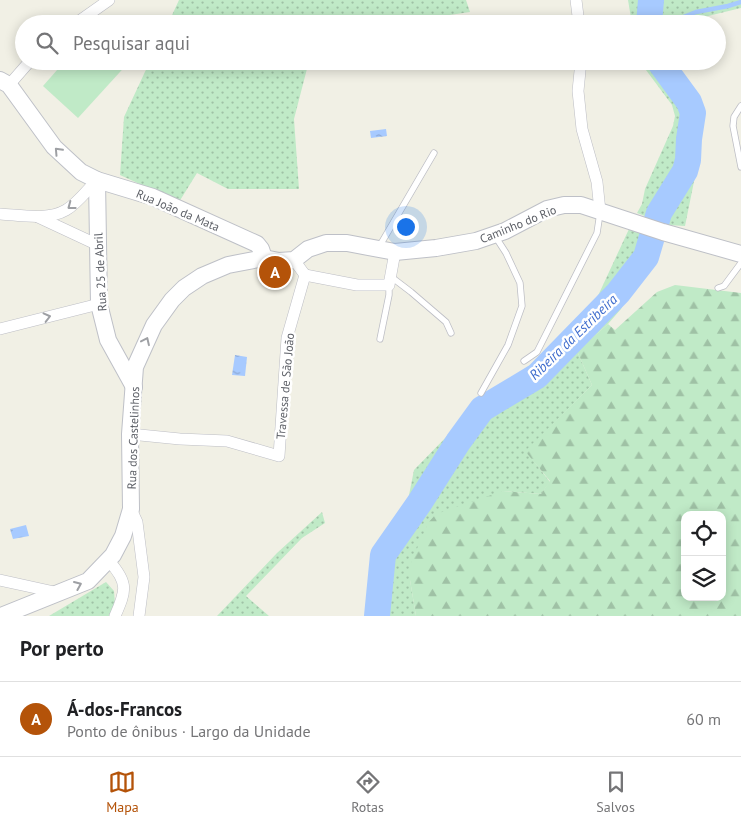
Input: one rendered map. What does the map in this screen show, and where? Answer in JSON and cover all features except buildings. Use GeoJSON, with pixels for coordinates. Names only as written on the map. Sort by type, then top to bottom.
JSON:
{"type":"FeatureCollection","features":[{"type":"Feature","properties":{"kind":"street"},"geometry":{"type":"LineString","coordinates":[[576,0],[578,15]]}},
{"type":"Feature","properties":{"kind":"street"},"geometry":{"type":"LineString","coordinates":[[87,15],[105,1]]}},
{"type":"Feature","properties":{"kind":"street"},"geometry":{"type":"LineString","coordinates":[[5,82],[19,70]]}},
{"type":"Feature","properties":{"kind":"street"},"geometry":{"type":"LineString","coordinates":[[580,70],[578,91],[582,128],[597,182],[600,211]]}},
{"type":"Feature","properties":{"kind":"street","name":"Rua João da Mata"},"geometry":{"type":"LineString","coordinates":[[5,82],[54,147],[74,167],[97,180],[153,197],[260,251]]}},
{"type":"Feature","properties":{"kind":"street"},"geometry":{"type":"LineString","coordinates":[[0,214],[37,216],[52,215],[66,211],[97,180]]}},
{"type":"Feature","properties":{"kind":"street","name":"Rua 25 de Abril"},"geometry":{"type":"LineString","coordinates":[[97,180],[99,304],[108,340],[134,387]]}},
{"type":"Feature","properties":{"kind":"street","name":"Caminho do Rio"},"geometry":{"type":"LineString","coordinates":[[294,260],[308,249],[326,243],[347,243],[395,252],[436,248],[476,241],[505,231],[547,209],[564,205],[581,206],[600,211],[663,232],[741,254]]}},
{"type":"Feature","properties":{"kind":"street"},"geometry":{"type":"LineString","coordinates":[[37,216],[98,245]]}},
{"type":"Feature","properties":{"kind":"street"},"geometry":{"type":"LineString","coordinates":[[260,251],[279,261],[294,260],[305,275],[357,285],[389,281],[395,252]]}},
{"type":"Feature","properties":{"kind":"street","name":"Rua dos Castelinhos"},"geometry":{"type":"LineString","coordinates":[[1,616],[88,581],[109,561],[123,536],[131,509],[130,434],[135,367],[143,347],[154,325],[172,300],[184,288],[202,276],[260,251]]}},
{"type":"Feature","properties":{"kind":"street","name":"Travessa de São João"},"geometry":{"type":"LineString","coordinates":[[130,434],[228,441],[279,456],[287,338],[305,275]]}},
{"type":"Feature","properties":{"kind":"street"},"geometry":{"type":"LineString","coordinates":[[0,329],[99,304]]}},
{"type":"Feature","properties":{"kind":"street"},"geometry":{"type":"LineString","coordinates":[[131,509],[137,522],[144,576],[139,616]]}},
{"type":"Feature","properties":{"kind":"street"},"geometry":{"type":"LineString","coordinates":[[109,561],[123,579],[124,596],[115,616]]}},
{"type":"Feature","properties":{"kind":"street"},"geometry":{"type":"LineString","coordinates":[[0,580],[59,593]]}},
{"type":"Feature","properties":{"kind":"lane"},"geometry":{"type":"LineString","coordinates":[[741,106],[734,117],[733,126],[741,167]]}},
{"type":"Feature","properties":{"kind":"lane"},"geometry":{"type":"LineString","coordinates":[[378,249],[434,153]]}},
{"type":"Feature","properties":{"kind":"lane"},"geometry":{"type":"LineString","coordinates":[[524,361],[537,352],[597,233],[600,211]]}},
{"type":"Feature","properties":{"kind":"lane"},"geometry":{"type":"LineString","coordinates":[[481,393],[508,345],[522,306],[520,283],[506,253],[494,235]]}},
{"type":"Feature","properties":{"kind":"lane"},"geometry":{"type":"LineString","coordinates":[[718,288],[724,286],[741,263]]}},
{"type":"Feature","properties":{"kind":"lane"},"geometry":{"type":"LineString","coordinates":[[380,339],[389,295],[389,281],[411,292],[446,322],[451,333]]}},
{"type":"Feature","properties":{"kind":"green space"},"geometry":{"type":"Polygon","coordinates":[[[179,0],[466,0],[470,12],[447,15],[172,15],[179,0]]]}},
{"type":"Feature","properties":{"kind":"green space"},"geometry":{"type":"Polygon","coordinates":[[[628,0],[741,0],[741,8],[712,15],[630,15],[628,0]]]}},
{"type":"Feature","properties":{"kind":"green space"},"geometry":{"type":"Polygon","coordinates":[[[57,70],[122,70],[78,118],[43,86],[57,70]]]}},
{"type":"Feature","properties":{"kind":"green space"},"geometry":{"type":"Polygon","coordinates":[[[146,70],[307,70],[294,119],[299,189],[228,189],[197,173],[179,202],[120,175],[124,117],[146,70]]]}},
{"type":"Feature","properties":{"kind":"green space"},"geometry":{"type":"Polygon","coordinates":[[[646,70],[676,70],[698,101],[700,152],[685,226],[668,225],[637,213],[642,204],[645,189],[673,126],[675,116],[672,105],[646,70]]]}},
{"type":"Feature","properties":{"kind":"green space"},"geometry":{"type":"Polygon","coordinates":[[[629,229],[658,239],[621,309],[608,324],[577,351],[592,385],[526,451],[550,482],[541,494],[503,491],[410,580],[416,616],[369,616],[377,566],[370,562],[408,500],[414,470],[450,433],[509,380],[567,339],[596,300],[629,229]]]}},
{"type":"Feature","properties":{"kind":"green space"},"geometry":{"type":"Polygon","coordinates":[[[675,285],[741,293],[741,616],[416,616],[410,580],[410,565],[428,523],[436,514],[503,491],[541,494],[550,481],[525,451],[592,385],[577,351],[608,324],[615,330],[657,292],[675,285]]]}},
{"type":"Feature","properties":{"kind":"green space"},"geometry":{"type":"Polygon","coordinates":[[[322,512],[325,523],[302,538],[246,596],[269,616],[217,616],[277,553],[322,512]]]}},
{"type":"Feature","properties":{"kind":"green space"},"geometry":{"type":"Polygon","coordinates":[[[106,582],[114,591],[115,604],[110,616],[49,616],[106,582]]]}},
{"type":"Feature","properties":{"kind":"water"},"geometry":{"type":"Polygon","coordinates":[[[386,129],[387,136],[371,138],[370,131],[386,129]]]}},
{"type":"Feature","properties":{"kind":"water"},"geometry":{"type":"Polygon","coordinates":[[[235,355],[247,357],[245,376],[232,375],[235,355]]]}},
{"type":"Feature","properties":{"kind":"water"},"geometry":{"type":"Polygon","coordinates":[[[26,525],[29,536],[13,539],[10,529],[26,525]]]}},
{"type":"Feature","properties":{"kind":"waterway","name":"Ribeira da Estribeira"},"geometry":{"type":"LineString","coordinates":[[650,15],[651,0]]}},
{"type":"Feature","properties":{"kind":"waterway"},"geometry":{"type":"LineString","coordinates":[[688,15],[741,2]]}},
{"type":"Feature","properties":{"kind":"waterway","name":"Ribeira da Estribeira"},"geometry":{"type":"LineString","coordinates":[[377,616],[383,555],[482,409],[537,376],[618,293],[646,257],[659,213],[685,171],[693,113],[689,102],[666,70]]}},
{"type":"Feature","properties":{"kind":"place","name":"Á-dos-Francos"},"geometry":{"type":"Point","coordinates":[275,272]}}]}
